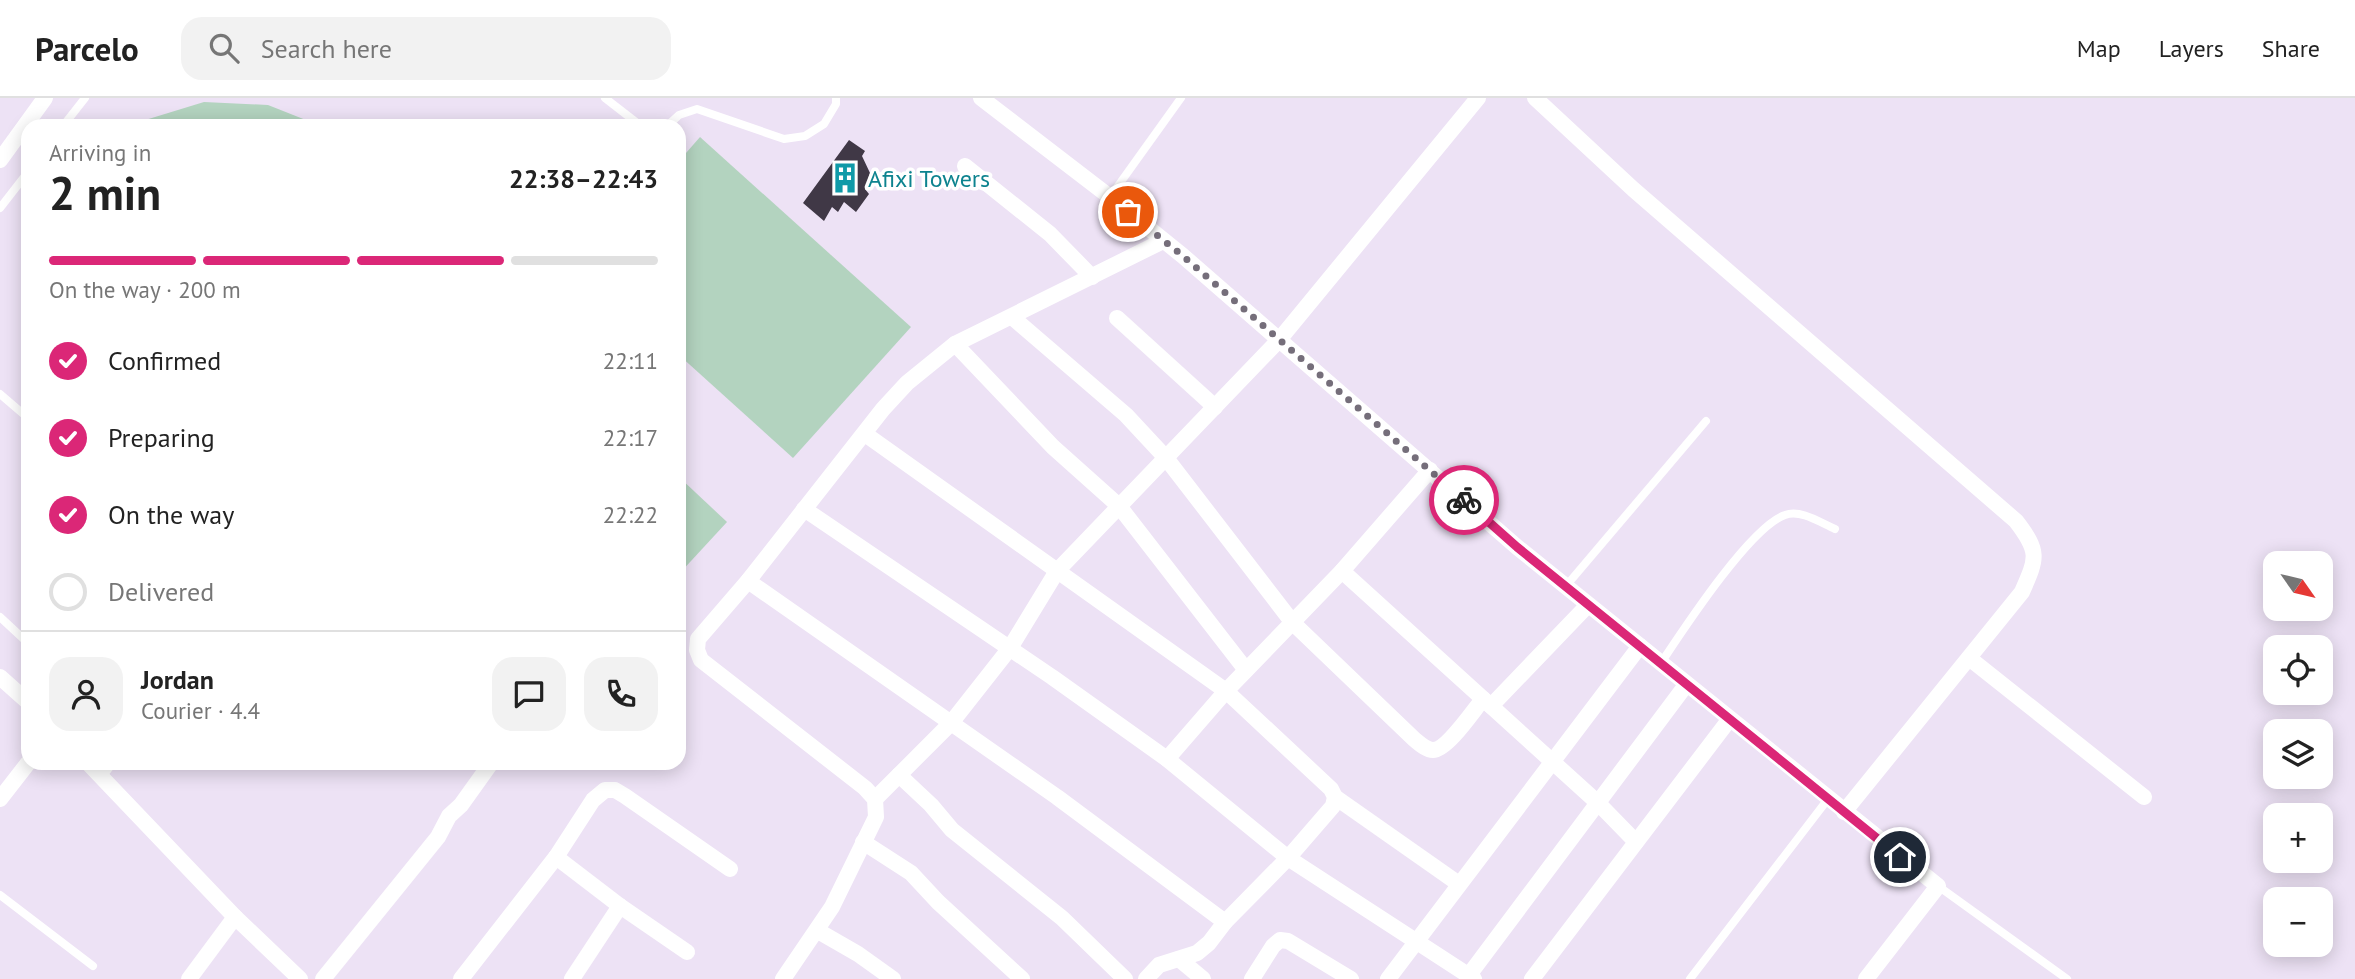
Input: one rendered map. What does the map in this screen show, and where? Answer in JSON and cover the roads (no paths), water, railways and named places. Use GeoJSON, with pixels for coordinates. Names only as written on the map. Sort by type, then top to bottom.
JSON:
{"type":"FeatureCollection","features":[{"type":"Feature","properties":{"kind":"street"},"geometry":{"type":"LineString","coordinates":[[30,119],[45,98]]}},
{"type":"Feature","properties":{"kind":"street"},"geometry":{"type":"LineString","coordinates":[[981,98],[1163,241],[1517,547],[1938,886],[1866,979]]}},
{"type":"Feature","properties":{"kind":"street"},"geometry":{"type":"LineString","coordinates":[[875,799],[951,723],[1010,648],[1057,571],[1279,340],[1478,98]]}},
{"type":"Feature","properties":{"kind":"street"},"geometry":{"type":"LineString","coordinates":[[1535,98],[1633,190],[2016,521],[2030,539],[2036,561],[2022,592],[1844,812]]}},
{"type":"Feature","properties":{"kind":"street"},"geometry":{"type":"LineString","coordinates":[[0,160],[21,131]]}},
{"type":"Feature","properties":{"kind":"street"},"geometry":{"type":"LineString","coordinates":[[965,166],[1049,234],[1092,277]]}},
{"type":"Feature","properties":{"kind":"street"},"geometry":{"type":"LineString","coordinates":[[783,979],[818,931],[876,817],[875,799],[865,788],[701,660],[697,650],[698,639],[907,383],[955,344],[1163,241]]}},
{"type":"Feature","properties":{"kind":"street"},"geometry":{"type":"LineString","coordinates":[[1012,317],[1126,415],[1166,458],[1293,623],[1426,748],[1434,750],[1444,746],[1588,605]]}},
{"type":"Feature","properties":{"kind":"street"},"geometry":{"type":"LineString","coordinates":[[1117,318],[1215,407]]}},
{"type":"Feature","properties":{"kind":"street"},"geometry":{"type":"LineString","coordinates":[[955,344],[1053,447],[1119,506],[1247,670]]}},
{"type":"Feature","properties":{"kind":"street"},"geometry":{"type":"LineString","coordinates":[[865,434],[1226,691],[1331,789],[1335,797],[1459,884]]}},
{"type":"Feature","properties":{"kind":"street"},"geometry":{"type":"LineString","coordinates":[[1167,760],[1226,691],[1342,571],[1430,470]]}},
{"type":"Feature","properties":{"kind":"street"},"geometry":{"type":"LineString","coordinates":[[804,509],[1010,648],[1167,760],[1288,858],[1471,977],[1686,685]]}},
{"type":"Feature","properties":{"kind":"street"},"geometry":{"type":"LineString","coordinates":[[1342,571],[1598,803],[1636,842]]}},
{"type":"Feature","properties":{"kind":"street"},"geometry":{"type":"LineString","coordinates":[[748,581],[1057,797],[1225,922]]}},
{"type":"Feature","properties":{"kind":"street"},"geometry":{"type":"LineString","coordinates":[[1388,979],[1640,646]]}},
{"type":"Feature","properties":{"kind":"street"},"geometry":{"type":"LineString","coordinates":[[1969,657],[2144,797]]}},
{"type":"Feature","properties":{"kind":"street"},"geometry":{"type":"LineString","coordinates":[[0,677],[21,696]]}},
{"type":"Feature","properties":{"kind":"street"},"geometry":{"type":"LineString","coordinates":[[1532,979],[1729,720]]}},
{"type":"Feature","properties":{"kind":"street"},"geometry":{"type":"LineString","coordinates":[[0,799],[23,770]]}},
{"type":"Feature","properties":{"kind":"street"},"geometry":{"type":"LineString","coordinates":[[95,770],[235,917],[300,979]]}},
{"type":"Feature","properties":{"kind":"street"},"geometry":{"type":"LineString","coordinates":[[323,979],[438,837],[449,816],[461,805],[486,770]]}},
{"type":"Feature","properties":{"kind":"street"},"geometry":{"type":"LineString","coordinates":[[899,775],[931,805],[952,830],[1062,918],[1125,979]]}},
{"type":"Feature","properties":{"kind":"street"},"geometry":{"type":"LineString","coordinates":[[461,979],[556,856],[593,800],[605,790],[615,790],[625,796],[730,869]]}},
{"type":"Feature","properties":{"kind":"street"},"geometry":{"type":"LineString","coordinates":[[1146,979],[1158,965],[1197,953],[1209,943],[1225,922],[1288,858],[1333,806],[1335,797]]}},
{"type":"Feature","properties":{"kind":"street"},"geometry":{"type":"LineString","coordinates":[[863,842],[911,873],[938,902],[1022,979]]}},
{"type":"Feature","properties":{"kind":"street"},"geometry":{"type":"LineString","coordinates":[[556,856],[620,906],[687,952]]}},
{"type":"Feature","properties":{"kind":"street"},"geometry":{"type":"LineString","coordinates":[[572,979],[620,906]]}},
{"type":"Feature","properties":{"kind":"street"},"geometry":{"type":"LineString","coordinates":[[189,979],[235,917]]}},
{"type":"Feature","properties":{"kind":"street"},"geometry":{"type":"LineString","coordinates":[[818,931],[858,954],[893,979]]}},
{"type":"Feature","properties":{"kind":"street"},"geometry":{"type":"LineString","coordinates":[[1252,979],[1273,946],[1280,940],[1288,941],[1351,979]]}},
{"type":"Feature","properties":{"kind":"street"},"geometry":{"type":"LineString","coordinates":[[1180,959],[1203,979]]}},
{"type":"Feature","properties":{"kind":"lane"},"geometry":{"type":"LineString","coordinates":[[68,119],[85,98]]}},
{"type":"Feature","properties":{"kind":"lane"},"geometry":{"type":"LineString","coordinates":[[605,98],[633,119]]}},
{"type":"Feature","properties":{"kind":"lane"},"geometry":{"type":"LineString","coordinates":[[675,119],[697,109],[784,139],[805,136],[824,124],[836,104],[836,98]]}},
{"type":"Feature","properties":{"kind":"lane"},"geometry":{"type":"LineString","coordinates":[[1110,197],[1181,98]]}},
{"type":"Feature","properties":{"kind":"lane"},"geometry":{"type":"LineString","coordinates":[[0,208],[21,181]]}},
{"type":"Feature","properties":{"kind":"lane"},"geometry":{"type":"LineString","coordinates":[[0,394],[21,412]]}},
{"type":"Feature","properties":{"kind":"lane"},"geometry":{"type":"LineString","coordinates":[[1566,586],[1706,421]]}},
{"type":"Feature","properties":{"kind":"lane"},"geometry":{"type":"LineString","coordinates":[[1660,663],[1695,611],[1760,531],[1785,514],[1803,514],[1835,529]]}},
{"type":"Feature","properties":{"kind":"lane"},"geometry":{"type":"LineString","coordinates":[[0,617],[21,636]]}},
{"type":"Feature","properties":{"kind":"lane"},"geometry":{"type":"LineString","coordinates":[[102,777],[108,770]]}},
{"type":"Feature","properties":{"kind":"lane"},"geometry":{"type":"LineString","coordinates":[[1690,979],[1828,799]]}},
{"type":"Feature","properties":{"kind":"lane"},"geometry":{"type":"LineString","coordinates":[[1938,886],[2067,979]]}},
{"type":"Feature","properties":{"kind":"lane"},"geometry":{"type":"LineString","coordinates":[[0,895],[93,966]]}},
{"type":"Feature","properties":{"kind":"place","name":"Afixi Towers"},"geometry":{"type":"Point","coordinates":[845,178]}}]}
